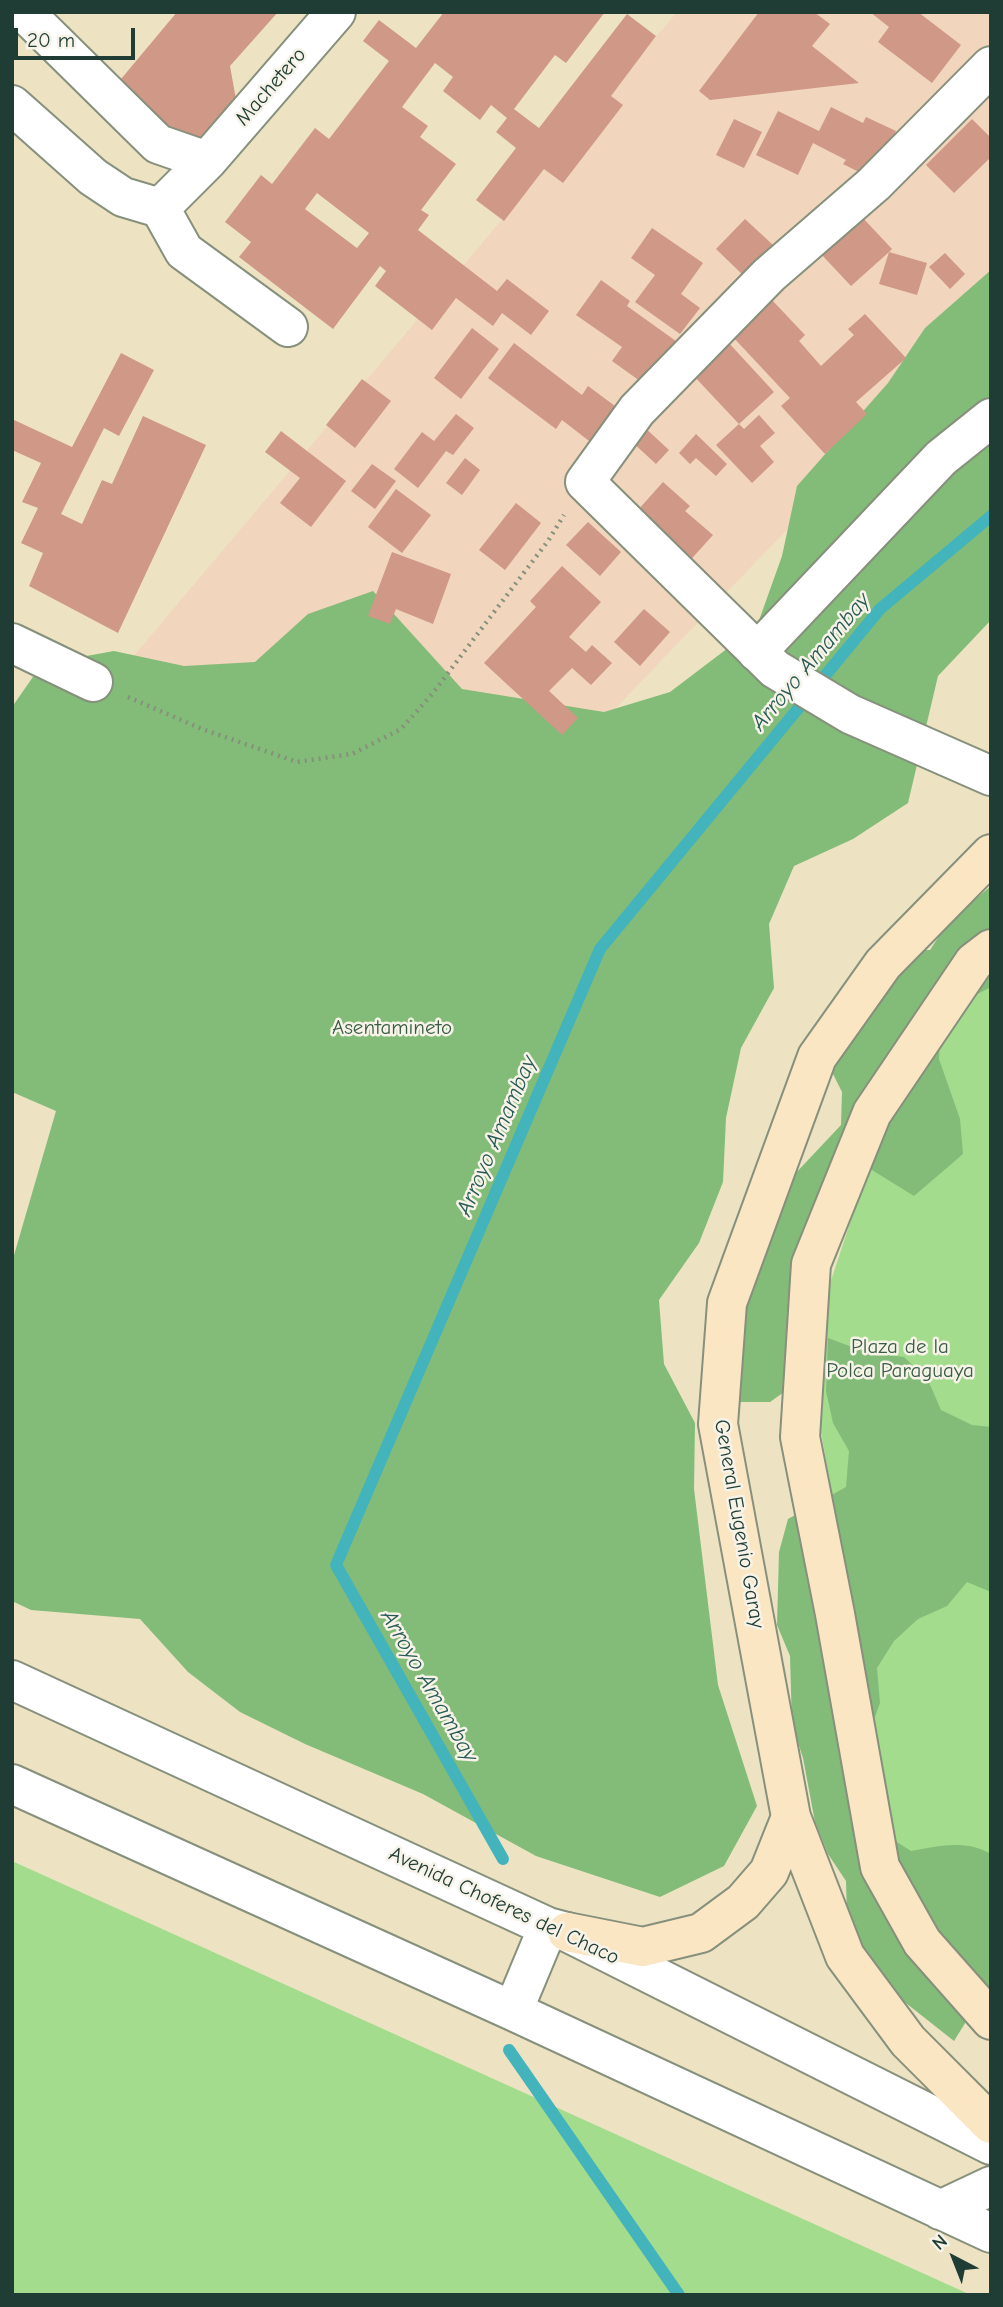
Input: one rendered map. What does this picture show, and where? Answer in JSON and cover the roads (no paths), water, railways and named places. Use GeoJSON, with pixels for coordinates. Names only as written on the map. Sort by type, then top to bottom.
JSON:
{"type":"FeatureCollection","features":[{"type":"Feature","properties":{"kind":"street"},"geometry":{"type":"LineString","coordinates":[[24,12],[158,144],[207,161]]}},
{"type":"Feature","properties":{"kind":"street","name":"Machetero"},"geometry":{"type":"LineString","coordinates":[[160,208],[207,161],[336,12]]}},
{"type":"Feature","properties":{"kind":"street"},"geometry":{"type":"LineString","coordinates":[[991,66],[874,184],[769,275],[637,410],[585,482],[766,661],[850,714],[991,776]]}},
{"type":"Feature","properties":{"kind":"street"},"geometry":{"type":"LineString","coordinates":[[12,105],[93,177],[123,197],[160,208],[184,251],[288,327]]}},
{"type":"Feature","properties":{"kind":"street"},"geometry":{"type":"LineString","coordinates":[[766,661],[942,457],[991,418]]}},
{"type":"Feature","properties":{"kind":"street"},"geometry":{"type":"LineString","coordinates":[[12,643],[93,682]]}},
{"type":"Feature","properties":{"kind":"street","name":"General Eugenio Garay"},"geometry":{"type":"LineString","coordinates":[[991,854],[883,964],[817,1057],[727,1303],[718,1424],[791,1816],[845,1956],[908,2041],[991,2124]]}},
{"type":"Feature","properties":{"kind":"street"},"geometry":{"type":"LineString","coordinates":[[991,949],[974,962],[872,1113],[811,1264],[800,1437],[880,1867],[922,1942],[991,2020]]}},
{"type":"Feature","properties":{"kind":"street","name":"Avenida Choferes del Chaco"},"geometry":{"type":"LineString","coordinates":[[12,1680],[558,1929],[991,2145]]}},
{"type":"Feature","properties":{"kind":"street"},"geometry":{"type":"LineString","coordinates":[[12,1784],[513,2011],[991,2233]]}},
{"type":"Feature","properties":{"kind":"street"},"geometry":{"type":"LineString","coordinates":[[513,2011],[558,1929],[643,1947],[701,1933],[743,1902],[769,1872],[791,1816]]}},
{"type":"Feature","properties":{"kind":"street"},"geometry":{"type":"LineString","coordinates":[[940,2210],[991,2186]]}},
{"type":"Feature","properties":{"kind":"waterway","name":"Arroyo Amambay"},"geometry":{"type":"LineString","coordinates":[[503,1859],[336,1565],[600,949],[880,609],[991,516]]}},
{"type":"Feature","properties":{"kind":"waterway","name":"Arroyo Amambay"},"geometry":{"type":"LineString","coordinates":[[509,2050],[679,2295]]}},
{"type":"Feature","properties":{"kind":"park label","name":"Asentamineto"},"geometry":{"type":"Point","coordinates":[392,1028]}},
{"type":"Feature","properties":{"kind":"park label","name":"Plaza de la Polca Paraguaya"},"geometry":{"type":"Point","coordinates":[900,1359]}}]}
